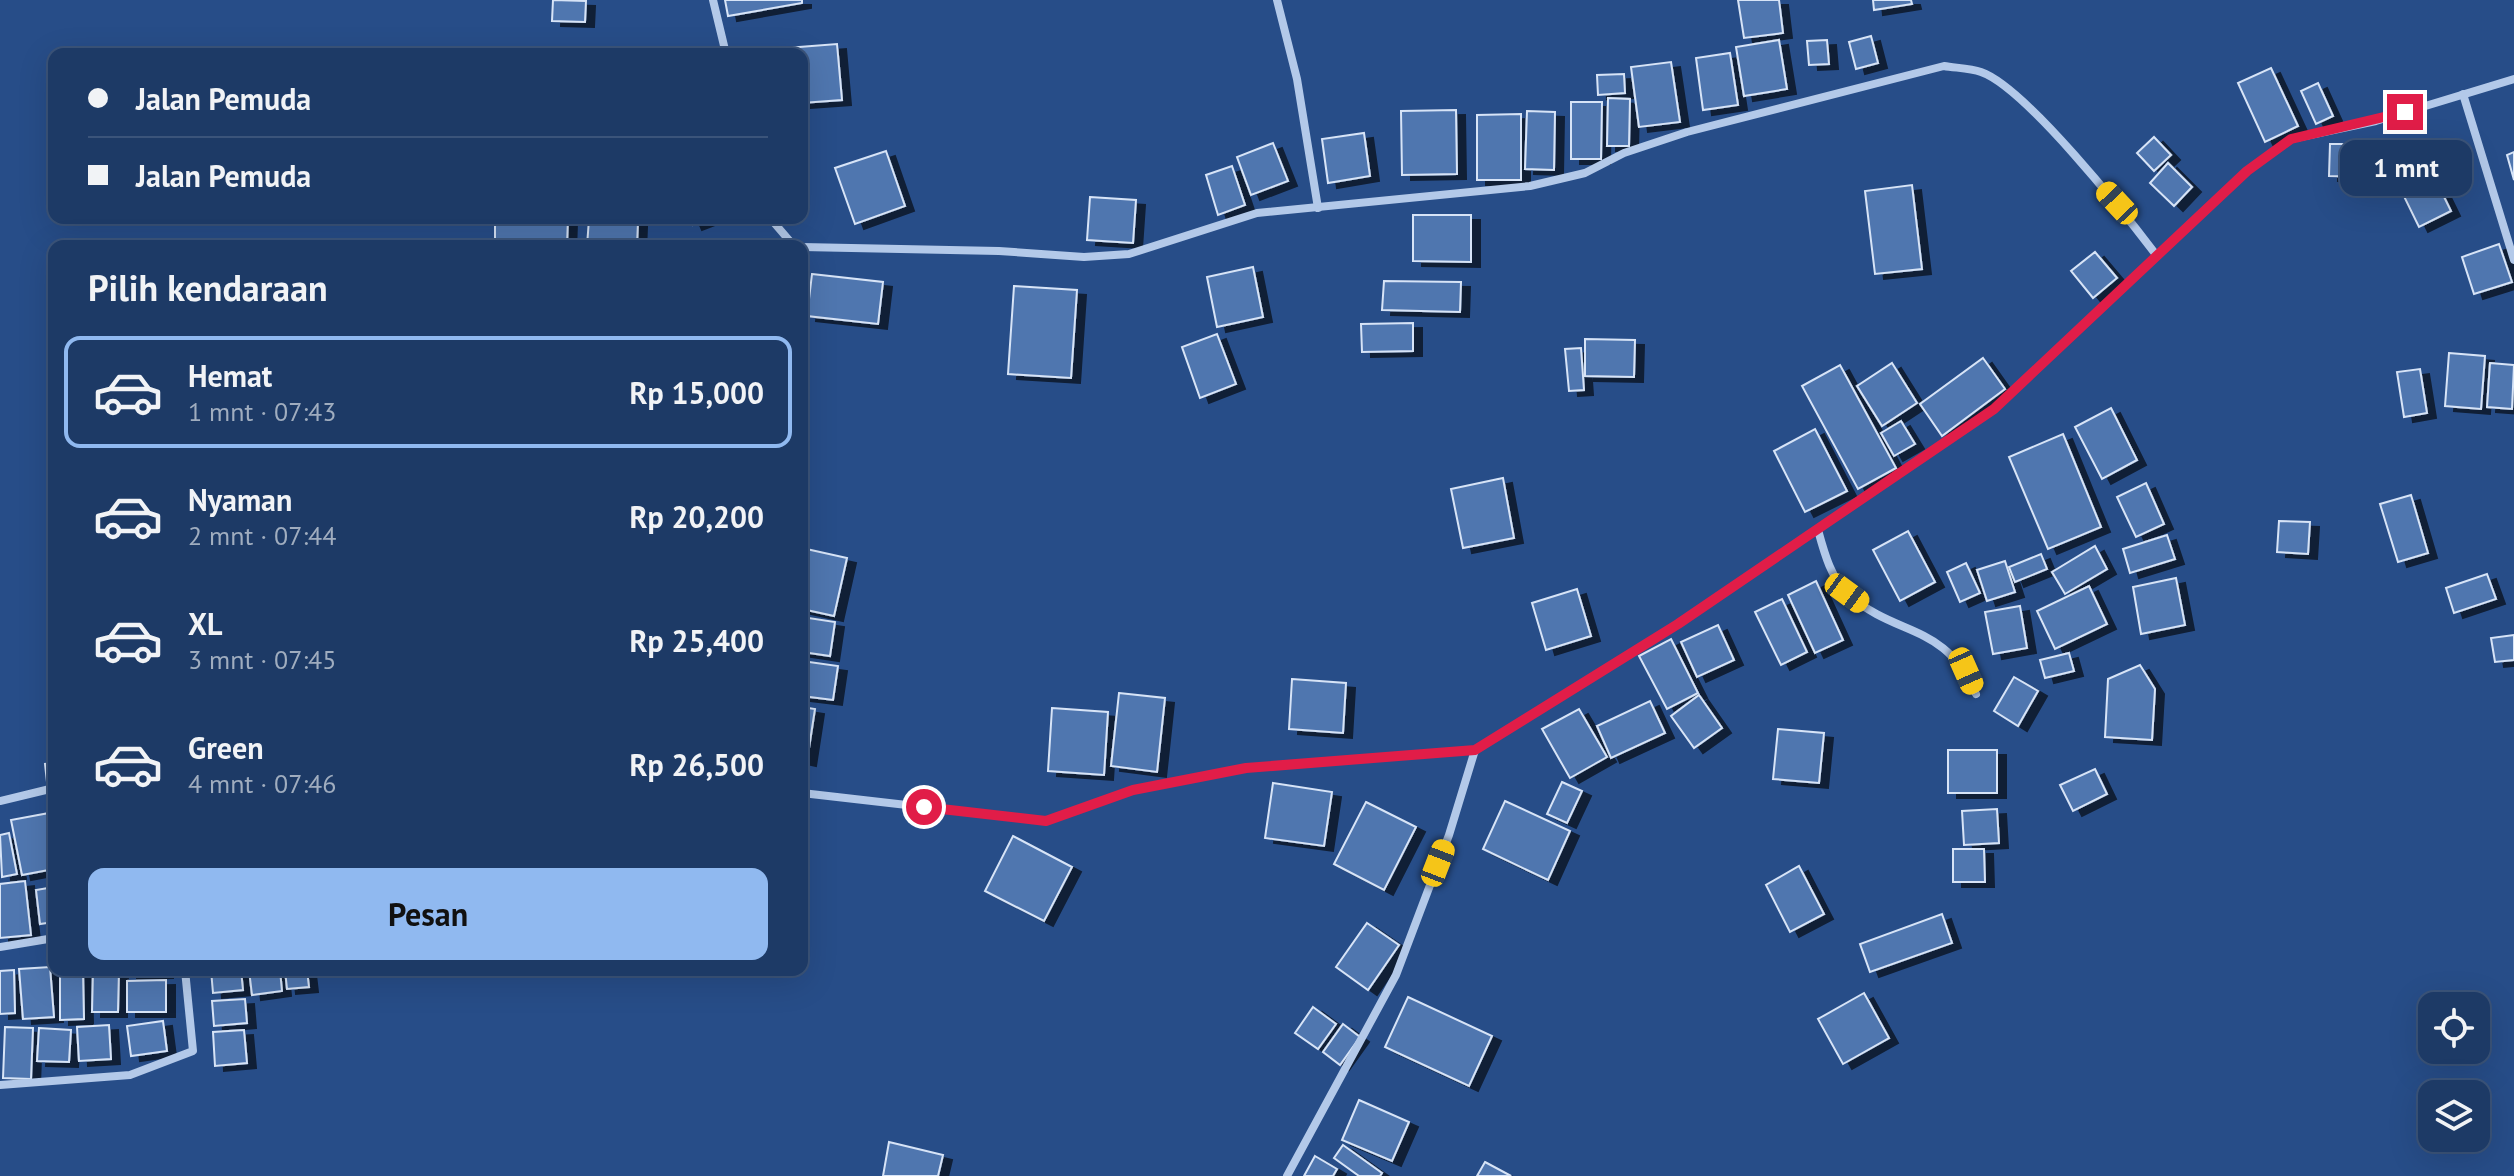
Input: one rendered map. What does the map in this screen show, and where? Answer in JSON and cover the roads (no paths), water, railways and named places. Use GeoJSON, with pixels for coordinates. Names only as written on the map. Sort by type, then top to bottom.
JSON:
{"type":"FeatureCollection","features":[{"type":"Feature","properties":{"kind":"street"},"geometry":{"type":"LineString","coordinates":[[713,0],[725,48]]}},
{"type":"Feature","properties":{"kind":"street"},"geometry":{"type":"LineString","coordinates":[[1277,0],[1297,79],[1318,208]]}},
{"type":"Feature","properties":{"kind":"street"},"geometry":{"type":"LineString","coordinates":[[808,247],[1084,257],[1129,254],[1257,213],[1530,186],[1585,173],[1624,153],[1687,132],[1944,66],[1982,72],[2013,92],[2117,203],[2157,256]]}},
{"type":"Feature","properties":{"kind":"street"},"geometry":{"type":"LineString","coordinates":[[808,794],[1046,821],[1133,790],[1246,768],[1475,750],[1678,624],[1994,409],[2247,171],[2291,139],[2376,121],[2514,79]]}},
{"type":"Feature","properties":{"kind":"street"},"geometry":{"type":"LineString","coordinates":[[2463,94],[2514,260]]}},
{"type":"Feature","properties":{"kind":"street"},"geometry":{"type":"LineString","coordinates":[[775,224],[789,240]]}},
{"type":"Feature","properties":{"kind":"street"},"geometry":{"type":"LineString","coordinates":[[1818,530],[1826,560],[1847,593],[1872,612],[1912,628],[1945,647],[1966,671],[1976,694]]}},
{"type":"Feature","properties":{"kind":"street"},"geometry":{"type":"LineString","coordinates":[[1287,1176],[1396,975],[1449,835],[1475,750]]}},
{"type":"Feature","properties":{"kind":"street"},"geometry":{"type":"LineString","coordinates":[[0,801],[48,789]]}},
{"type":"Feature","properties":{"kind":"street"},"geometry":{"type":"LineString","coordinates":[[0,947],[48,939]]}},
{"type":"Feature","properties":{"kind":"street"},"geometry":{"type":"LineString","coordinates":[[0,1085],[130,1075],[193,1051],[186,976]]}}]}
